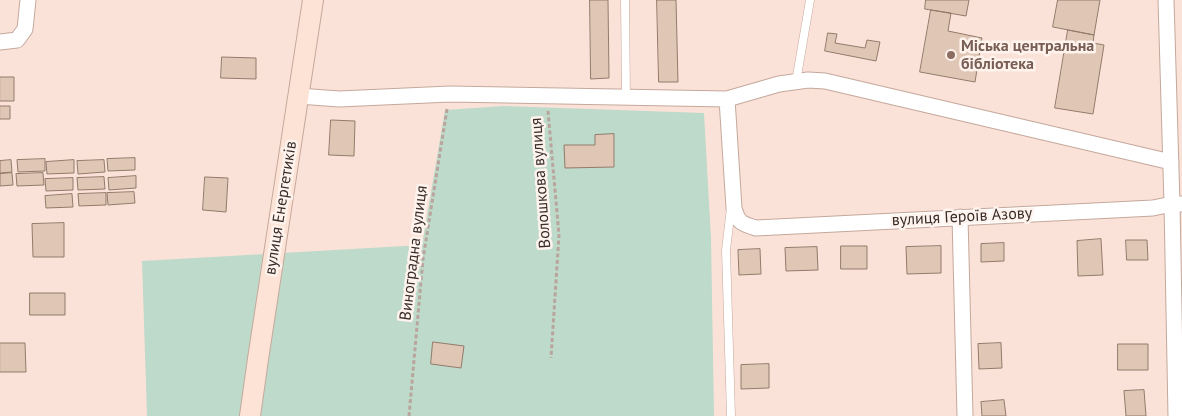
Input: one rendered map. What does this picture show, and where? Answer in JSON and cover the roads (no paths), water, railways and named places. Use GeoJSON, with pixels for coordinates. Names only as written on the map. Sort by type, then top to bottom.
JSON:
{"type":"FeatureCollection","features":[{"type":"Feature","properties":{"kind":"street"},"geometry":{"type":"LineString","coordinates":[[0,42],[17,40],[25,30],[28,0]]}},
{"type":"Feature","properties":{"kind":"street","name":"вулиця Енергетиків"},"geometry":{"type":"LineString","coordinates":[[250,416],[313,0]]}},
{"type":"Feature","properties":{"kind":"street"},"geometry":{"type":"LineString","coordinates":[[1166,0],[1171,162],[1177,204],[1176,416]]}},
{"type":"Feature","properties":{"kind":"street"},"geometry":{"type":"LineString","coordinates":[[299,96],[339,99],[450,94],[727,99],[779,84],[808,80],[825,81],[1171,162]]}},
{"type":"Feature","properties":{"kind":"street"},"geometry":{"type":"LineString","coordinates":[[727,99],[733,189]]}},
{"type":"Feature","properties":{"kind":"street","name":"вулиця Героїв Азову"},"geometry":{"type":"LineString","coordinates":[[733,189],[736,214],[743,224],[756,228],[1153,208],[1177,204]]}},
{"type":"Feature","properties":{"kind":"street"},"geometry":{"type":"LineString","coordinates":[[960,217],[965,416]]}},
{"type":"Feature","properties":{"kind":"lane"},"geometry":{"type":"LineString","coordinates":[[624,0],[626,97]]}},
{"type":"Feature","properties":{"kind":"lane"},"geometry":{"type":"LineString","coordinates":[[796,82],[810,0]]}},
{"type":"Feature","properties":{"kind":"lane"},"geometry":{"type":"LineString","coordinates":[[731,416],[726,250],[733,189]]}},
{"type":"Feature","properties":{"kind":"place","name":"Міська центральна бібліотека"},"geometry":{"type":"Point","coordinates":[951,55]}}]}
